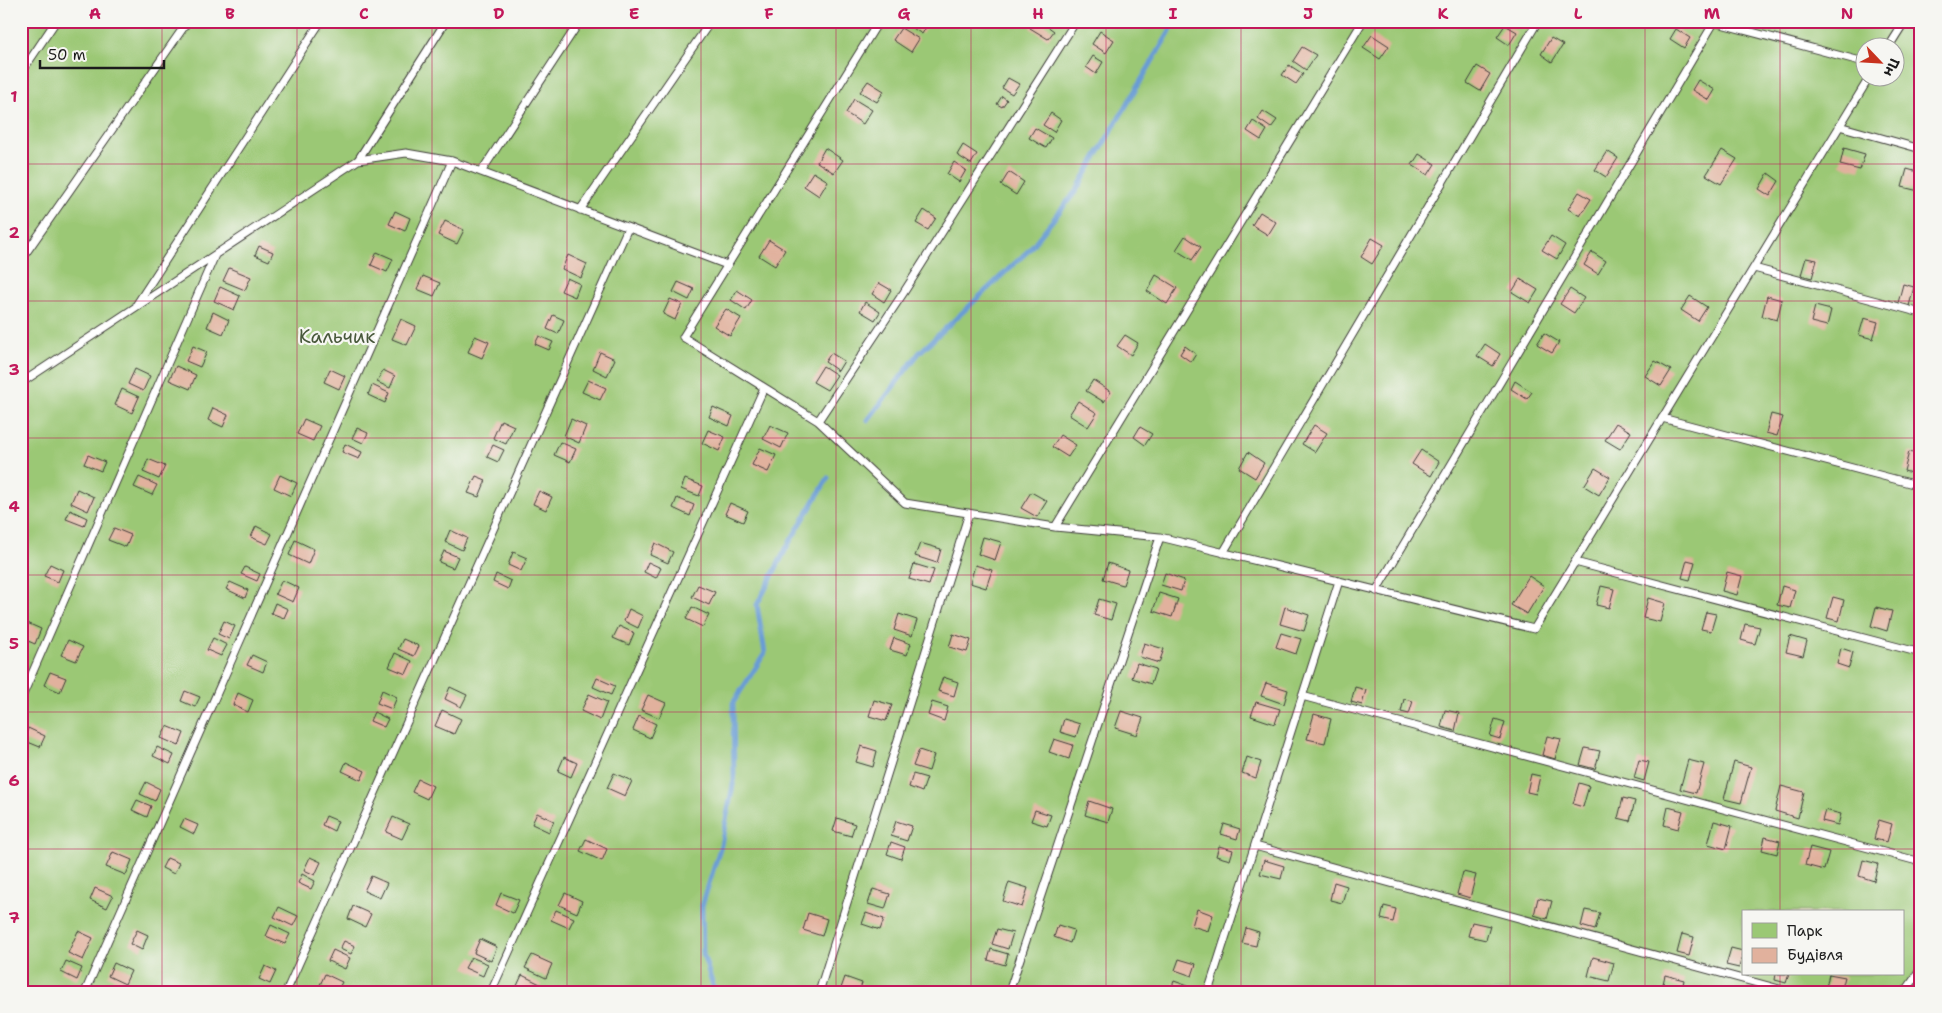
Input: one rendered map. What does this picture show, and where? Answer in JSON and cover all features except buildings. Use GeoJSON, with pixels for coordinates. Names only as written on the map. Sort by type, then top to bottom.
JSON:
{"type":"FeatureCollection","features":[{"type":"Feature","properties":{"kind":"lane"},"geometry":{"type":"LineString","coordinates":[[21,73],[56,21]]}},
{"type":"Feature","properties":{"kind":"lane"},"geometry":{"type":"LineString","coordinates":[[21,260],[188,21]]}},
{"type":"Feature","properties":{"kind":"lane"},"geometry":{"type":"LineString","coordinates":[[135,308],[321,21]]}},
{"type":"Feature","properties":{"kind":"lane"},"geometry":{"type":"LineString","coordinates":[[21,383],[358,160],[446,21]]}},
{"type":"Feature","properties":{"kind":"lane"},"geometry":{"type":"LineString","coordinates":[[481,172],[580,21]]}},
{"type":"Feature","properties":{"kind":"lane"},"geometry":{"type":"LineString","coordinates":[[580,210],[711,21]]}},
{"type":"Feature","properties":{"kind":"lane"},"geometry":{"type":"LineString","coordinates":[[880,21],[682,337],[818,421],[905,502],[1055,527],[1160,537],[1534,630],[1863,88]]}},
{"type":"Feature","properties":{"kind":"lane"},"geometry":{"type":"LineString","coordinates":[[818,421],[904,292],[1076,21]]}},
{"type":"Feature","properties":{"kind":"lane"},"geometry":{"type":"LineString","coordinates":[[1055,527],[1363,21]]}},
{"type":"Feature","properties":{"kind":"lane"},"geometry":{"type":"LineString","coordinates":[[1223,553],[1538,21]]}},
{"type":"Feature","properties":{"kind":"lane"},"geometry":{"type":"LineString","coordinates":[[1894,38],[1905,21]]}},
{"type":"Feature","properties":{"kind":"lane"},"geometry":{"type":"LineString","coordinates":[[1376,590],[1713,22],[1854,59]]}},
{"type":"Feature","properties":{"kind":"lane"},"geometry":{"type":"LineString","coordinates":[[1839,126],[1921,149]]}},
{"type":"Feature","properties":{"kind":"lane"},"geometry":{"type":"LineString","coordinates":[[358,160],[406,153],[452,162],[728,265]]}},
{"type":"Feature","properties":{"kind":"lane"},"geometry":{"type":"LineString","coordinates":[[85,992],[452,162]]}},
{"type":"Feature","properties":{"kind":"lane"},"geometry":{"type":"LineString","coordinates":[[286,992],[628,228]]}},
{"type":"Feature","properties":{"kind":"lane"},"geometry":{"type":"LineString","coordinates":[[21,699],[215,255]]}},
{"type":"Feature","properties":{"kind":"lane"},"geometry":{"type":"LineString","coordinates":[[1754,268],[1921,313]]}},
{"type":"Feature","properties":{"kind":"lane"},"geometry":{"type":"LineString","coordinates":[[491,992],[764,388]]}},
{"type":"Feature","properties":{"kind":"lane"},"geometry":{"type":"LineString","coordinates":[[1662,418],[1921,486]]}},
{"type":"Feature","properties":{"kind":"lane"},"geometry":{"type":"LineString","coordinates":[[818,992],[969,513]]}},
{"type":"Feature","properties":{"kind":"lane"},"geometry":{"type":"LineString","coordinates":[[1009,992],[1160,537]]}},
{"type":"Feature","properties":{"kind":"lane"},"geometry":{"type":"LineString","coordinates":[[1575,562],[1921,653]]}},
{"type":"Feature","properties":{"kind":"lane"},"geometry":{"type":"LineString","coordinates":[[1208,992],[1339,581]]}},
{"type":"Feature","properties":{"kind":"lane"},"geometry":{"type":"LineString","coordinates":[[1302,696],[1921,862]]}},
{"type":"Feature","properties":{"kind":"lane"},"geometry":{"type":"LineString","coordinates":[[1255,846],[1790,992]]}},
{"type":"Feature","properties":{"kind":"lane"},"geometry":{"type":"LineString","coordinates":[[1905,992],[1921,969]]}},
{"type":"Feature","properties":{"kind":"green space","name":"Кальчик"},"geometry":{"type":"Polygon","coordinates":[[[21,21],[1921,21],[1921,992],[21,992],[21,21]]]}},
{"type":"Feature","properties":{"kind":"waterway"},"geometry":{"type":"LineString","coordinates":[[868,420],[919,353],[1028,251],[1076,191],[1176,21]]}},
{"type":"Feature","properties":{"kind":"waterway"},"geometry":{"type":"LineString","coordinates":[[715,992],[703,954],[702,906],[721,845],[734,780],[733,703],[765,653],[757,605],[788,545],[828,478]]}}]}
